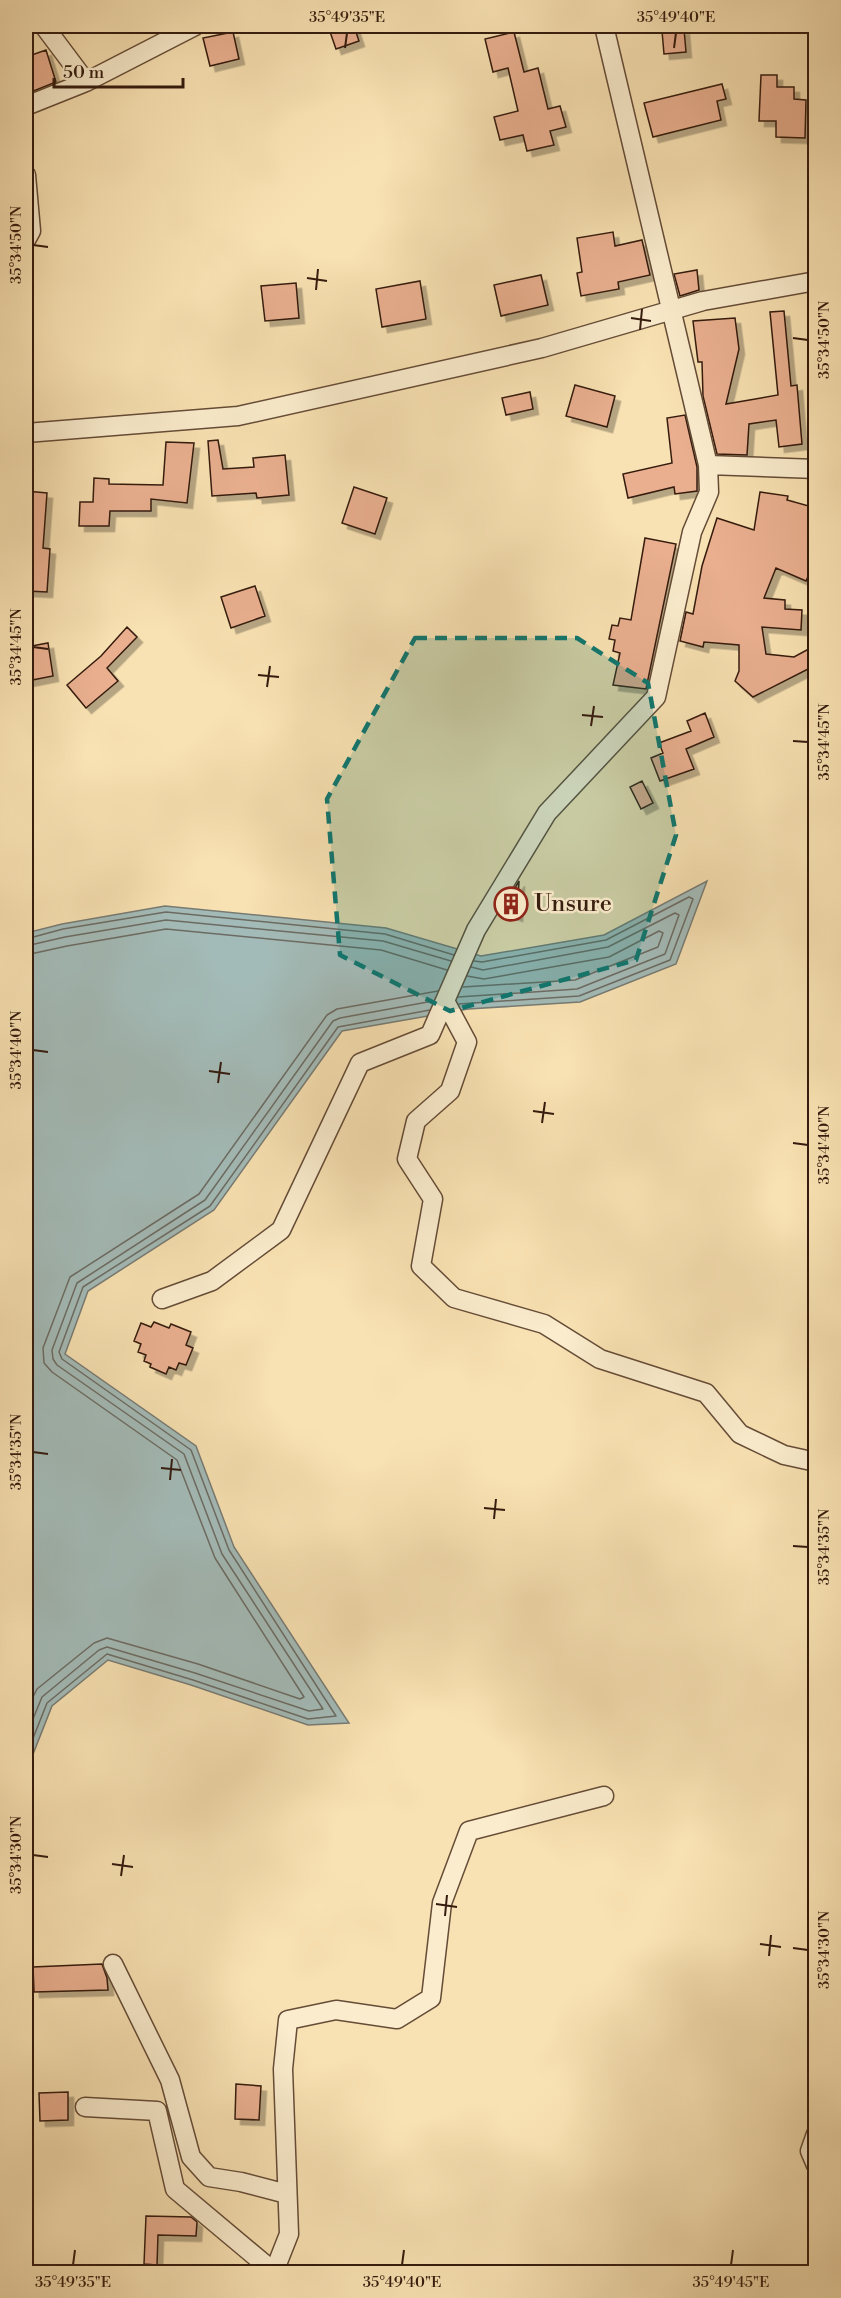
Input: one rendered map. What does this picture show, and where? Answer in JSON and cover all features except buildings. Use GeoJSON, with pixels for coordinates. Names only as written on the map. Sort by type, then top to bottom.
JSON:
{"type":"FeatureCollection","features":[{"type":"Feature","properties":{"kind":"street"},"geometry":{"type":"LineString","coordinates":[[44,26],[86,82]]}},
{"type":"Feature","properties":{"kind":"street"},"geometry":{"type":"LineString","coordinates":[[26,106],[86,82],[195,26]]}},
{"type":"Feature","properties":{"kind":"street"},"geometry":{"type":"LineString","coordinates":[[162,1299],[212,1281],[281,1230],[360,1063],[430,1035],[476,930],[548,813],[656,697],[692,532],[709,492],[708,465],[604,26]]}},
{"type":"Feature","properties":{"kind":"street"},"geometry":{"type":"LineString","coordinates":[[26,175],[31,231],[26,240]]}},
{"type":"Feature","properties":{"kind":"street"},"geometry":{"type":"LineString","coordinates":[[26,433],[238,416],[542,348],[703,302],[816,281]]}},
{"type":"Feature","properties":{"kind":"street"},"geometry":{"type":"LineString","coordinates":[[708,465],[816,470]]}},
{"type":"Feature","properties":{"kind":"street"},"geometry":{"type":"LineString","coordinates":[[445,1001],[467,1042],[450,1091],[416,1121],[407,1159],[433,1199],[421,1266],[454,1298],[544,1324],[600,1359],[706,1393],[740,1434],[784,1455],[816,1462]]}},
{"type":"Feature","properties":{"kind":"street"},"geometry":{"type":"LineString","coordinates":[[85,2108],[157,2111],[175,2189],[274,2272],[289,2234],[283,2068],[288,2020],[336,2010],[397,2019],[431,1998],[442,1903],[469,1832],[604,1796]]}},
{"type":"Feature","properties":{"kind":"street"},"geometry":{"type":"LineString","coordinates":[[113,1964],[170,2080],[191,2157],[209,2177],[241,2182],[286,2194]]}},
{"type":"Feature","properties":{"kind":"street"},"geometry":{"type":"LineString","coordinates":[[816,2134],[810,2151],[816,2165]]}},
{"type":"Feature","properties":{"kind":"highlighted area"},"geometry":{"type":"Polygon","coordinates":[[[415,638],[577,638],[648,683],[676,835],[636,960],[450,1011],[340,955],[327,799],[415,638]]]}},
{"type":"Feature","properties":{"kind":"water"},"geometry":{"type":"Polygon","coordinates":[[[707,881],[676,964],[580,1002],[468,1009],[342,1031],[214,1210],[88,1291],[65,1354],[196,1446],[234,1547],[349,1723],[308,1725],[191,1685],[108,1660],[52,1706],[26,1772],[26,933],[62,924],[165,906],[386,928],[481,956],[604,935],[707,881]]]}},
{"type":"Feature","properties":{"kind":"place","name":"Unsure"},"geometry":{"type":"Point","coordinates":[511,904]}}]}
